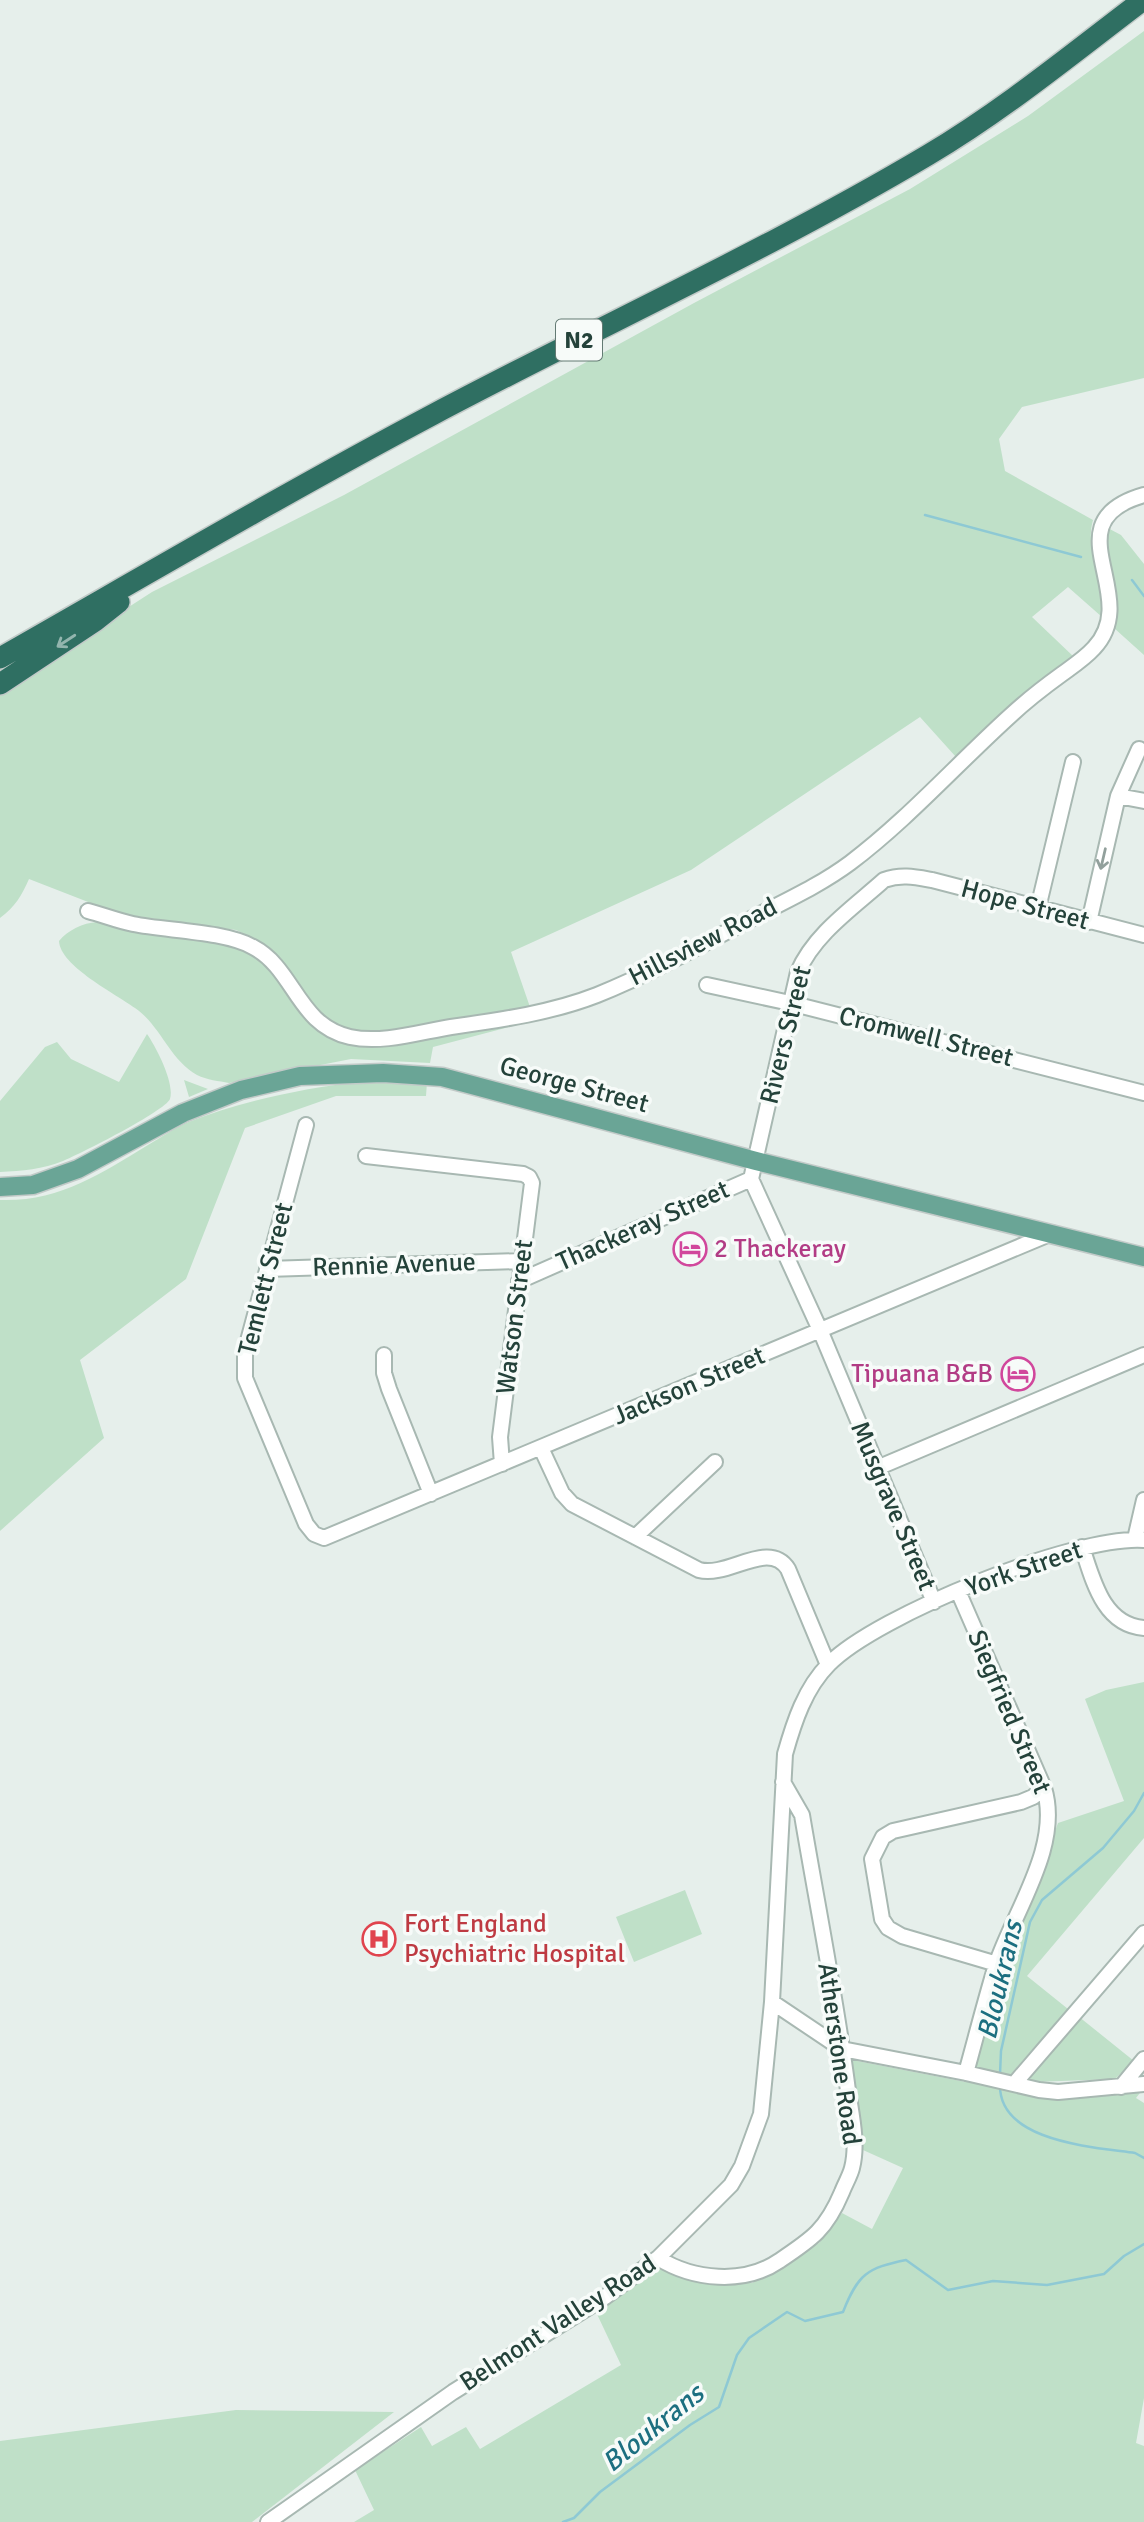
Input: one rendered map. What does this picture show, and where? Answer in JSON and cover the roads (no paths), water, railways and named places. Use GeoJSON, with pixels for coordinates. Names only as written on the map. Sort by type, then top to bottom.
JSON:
{"type":"FeatureCollection","features":[{"type":"Feature","properties":{"kind":"highway","name":"N2"},"geometry":{"type":"LineString","coordinates":[[0,656],[423,420],[703,277],[927,155],[970,128],[1143,0]]}},
{"type":"Feature","properties":{"kind":"highway"},"geometry":{"type":"LineString","coordinates":[[0,684],[95,621],[158,569]]}},
{"type":"Feature","properties":{"kind":"main road","name":"George Street"},"geometry":{"type":"LineString","coordinates":[[0,1188],[33,1185],[78,1169],[184,1113],[241,1090],[300,1076],[345,1073],[442,1077],[756,1161],[1144,1257]]}},
{"type":"Feature","properties":{"kind":"street","name":"Hillsview Road"},"geometry":{"type":"LineString","coordinates":[[88,911],[132,924],[250,944],[275,964],[298,998],[322,1026],[350,1037],[371,1039],[491,1021],[563,1006],[597,995],[681,955],[829,878],[863,853],[1024,704],[1091,653],[1108,628],[1110,617],[1111,599],[1100,550],[1100,527],[1105,518],[1122,504],[1144,495]]}},
{"type":"Feature","properties":{"kind":"street"},"geometry":{"type":"LineString","coordinates":[[1089,922],[1118,796],[1139,749]]}},
{"type":"Feature","properties":{"kind":"street"},"geometry":{"type":"LineString","coordinates":[[1038,908],[1073,762]]}},
{"type":"Feature","properties":{"kind":"street"},"geometry":{"type":"LineString","coordinates":[[1118,796],[1144,801]]}},
{"type":"Feature","properties":{"kind":"street","name":"Hope Street"},"geometry":{"type":"LineString","coordinates":[[907,876],[932,880],[1144,935]]}},
{"type":"Feature","properties":{"kind":"street","name":"Rivers Street"},"geometry":{"type":"LineString","coordinates":[[756,1161],[797,972],[804,956],[884,880],[907,876]]}},
{"type":"Feature","properties":{"kind":"street","name":"Cromwell Street"},"geometry":{"type":"LineString","coordinates":[[707,985],[790,1003],[1144,1093]]}},
{"type":"Feature","properties":{"kind":"street","name":"Temlett Street"},"geometry":{"type":"LineString","coordinates":[[306,1125],[245,1352],[246,1378],[306,1524],[309,1530],[324,1538]]}},
{"type":"Feature","properties":{"kind":"street","name":"Watson Street"},"geometry":{"type":"LineString","coordinates":[[366,1156],[523,1174],[529,1177],[532,1191],[500,1437],[502,1464]]}},
{"type":"Feature","properties":{"kind":"street","name":"Thackeray Street"},"geometry":{"type":"LineString","coordinates":[[519,1280],[751,1179],[756,1161]]}},
{"type":"Feature","properties":{"kind":"street","name":"Musgrave Street"},"geometry":{"type":"LineString","coordinates":[[751,1179],[820,1331],[934,1602]]}},
{"type":"Feature","properties":{"kind":"street","name":"Jackson Street"},"geometry":{"type":"LineString","coordinates":[[324,1538],[1052,1233]]}},
{"type":"Feature","properties":{"kind":"street","name":"Rennie Avenue"},"geometry":{"type":"LineString","coordinates":[[267,1269],[521,1261]]}},
{"type":"Feature","properties":{"kind":"street"},"geometry":{"type":"LineString","coordinates":[[384,1355],[384,1373],[388,1388],[431,1494]]}},
{"type":"Feature","properties":{"kind":"street"},"geometry":{"type":"LineString","coordinates":[[877,1468],[1144,1355]]}},
{"type":"Feature","properties":{"kind":"street"},"geometry":{"type":"LineString","coordinates":[[541,1448],[562,1493],[572,1504],[707,1572],[718,1572],[763,1557],[772,1556],[780,1560],[788,1569],[828,1665]]}},
{"type":"Feature","properties":{"kind":"street"},"geometry":{"type":"LineString","coordinates":[[635,1537],[715,1462]]}},
{"type":"Feature","properties":{"kind":"street"},"geometry":{"type":"LineString","coordinates":[[1140,1539],[1144,1500]]}},
{"type":"Feature","properties":{"kind":"street","name":"York Street"},"geometry":{"type":"LineString","coordinates":[[809,1689],[828,1665],[853,1643],[958,1591],[1039,1560],[1082,1547],[1140,1539]]}},
{"type":"Feature","properties":{"kind":"street"},"geometry":{"type":"LineString","coordinates":[[1082,1547],[1094,1584],[1109,1611],[1128,1625],[1144,1628]]}},
{"type":"Feature","properties":{"kind":"street","name":"Siegfried Street"},"geometry":{"type":"LineString","coordinates":[[958,1591],[1044,1788],[1049,1819],[1046,1843],[997,1964],[966,2073]]}},
{"type":"Feature","properties":{"kind":"street","name":"Belmont Valley Road"},"geometry":{"type":"LineString","coordinates":[[268,2522],[453,2392],[605,2297],[658,2258],[731,2185],[742,2166],[761,2114],[772,2002],[785,1754],[792,1726],[809,1689]]}},
{"type":"Feature","properties":{"kind":"street","name":"Atherstone Road"},"geometry":{"type":"LineString","coordinates":[[658,2258],[685,2272],[741,2276],[757,2274],[774,2265],[819,2232],[828,2222],[852,2168],[855,2151],[842,2049],[802,1815],[783,1782]]}},
{"type":"Feature","properties":{"kind":"street"},"geometry":{"type":"LineString","coordinates":[[997,1964],[902,1936],[888,1927],[882,1919],[872,1860],[883,1837],[893,1831],[1021,1802],[1044,1788]]}},
{"type":"Feature","properties":{"kind":"street"},"geometry":{"type":"LineString","coordinates":[[1006,2082],[1144,1933]]}},
{"type":"Feature","properties":{"kind":"street"},"geometry":{"type":"LineString","coordinates":[[772,2002],[842,2049],[1039,2090],[1058,2092],[1144,2084]]}},
{"type":"Feature","properties":{"kind":"street"},"geometry":{"type":"LineString","coordinates":[[1121,2087],[1144,2059]]}},
{"type":"Feature","properties":{"kind":"waterway"},"geometry":{"type":"LineString","coordinates":[[925,515],[1081,557]]}},
{"type":"Feature","properties":{"kind":"waterway"},"geometry":{"type":"LineString","coordinates":[[1132,580],[1144,596]]}},
{"type":"Feature","properties":{"kind":"waterway","name":"Bloukrans"},"geometry":{"type":"LineString","coordinates":[[1000,2074],[1001,2051],[1030,1922],[1042,1900],[1103,1848],[1134,1811],[1144,1793]]}},
{"type":"Feature","properties":{"kind":"waterway","name":"Bloukrans"},"geometry":{"type":"LineString","coordinates":[[1000,2084],[1004,2103],[1014,2118],[1031,2130],[1074,2144],[1135,2153],[1144,2158]]}},
{"type":"Feature","properties":{"kind":"waterway","name":"Bloukrans"},"geometry":{"type":"LineString","coordinates":[[563,2522],[574,2518],[600,2492],[690,2425],[719,2407],[737,2355],[749,2338],[787,2312],[805,2321],[843,2312],[859,2281],[873,2270],[906,2260],[948,2290],[993,2281],[1047,2285],[1104,2274],[1124,2256],[1144,2244]]}},
{"type":"Feature","properties":{"kind":"place","name":"2 Thackeray"},"geometry":{"type":"Point","coordinates":[690,1249]}},
{"type":"Feature","properties":{"kind":"place","name":"Tipuana B&B"},"geometry":{"type":"Point","coordinates":[1018,1374]}},
{"type":"Feature","properties":{"kind":"place","name":"Fort England Psychiatric Hospital"},"geometry":{"type":"Point","coordinates":[379,1939]}}]}
